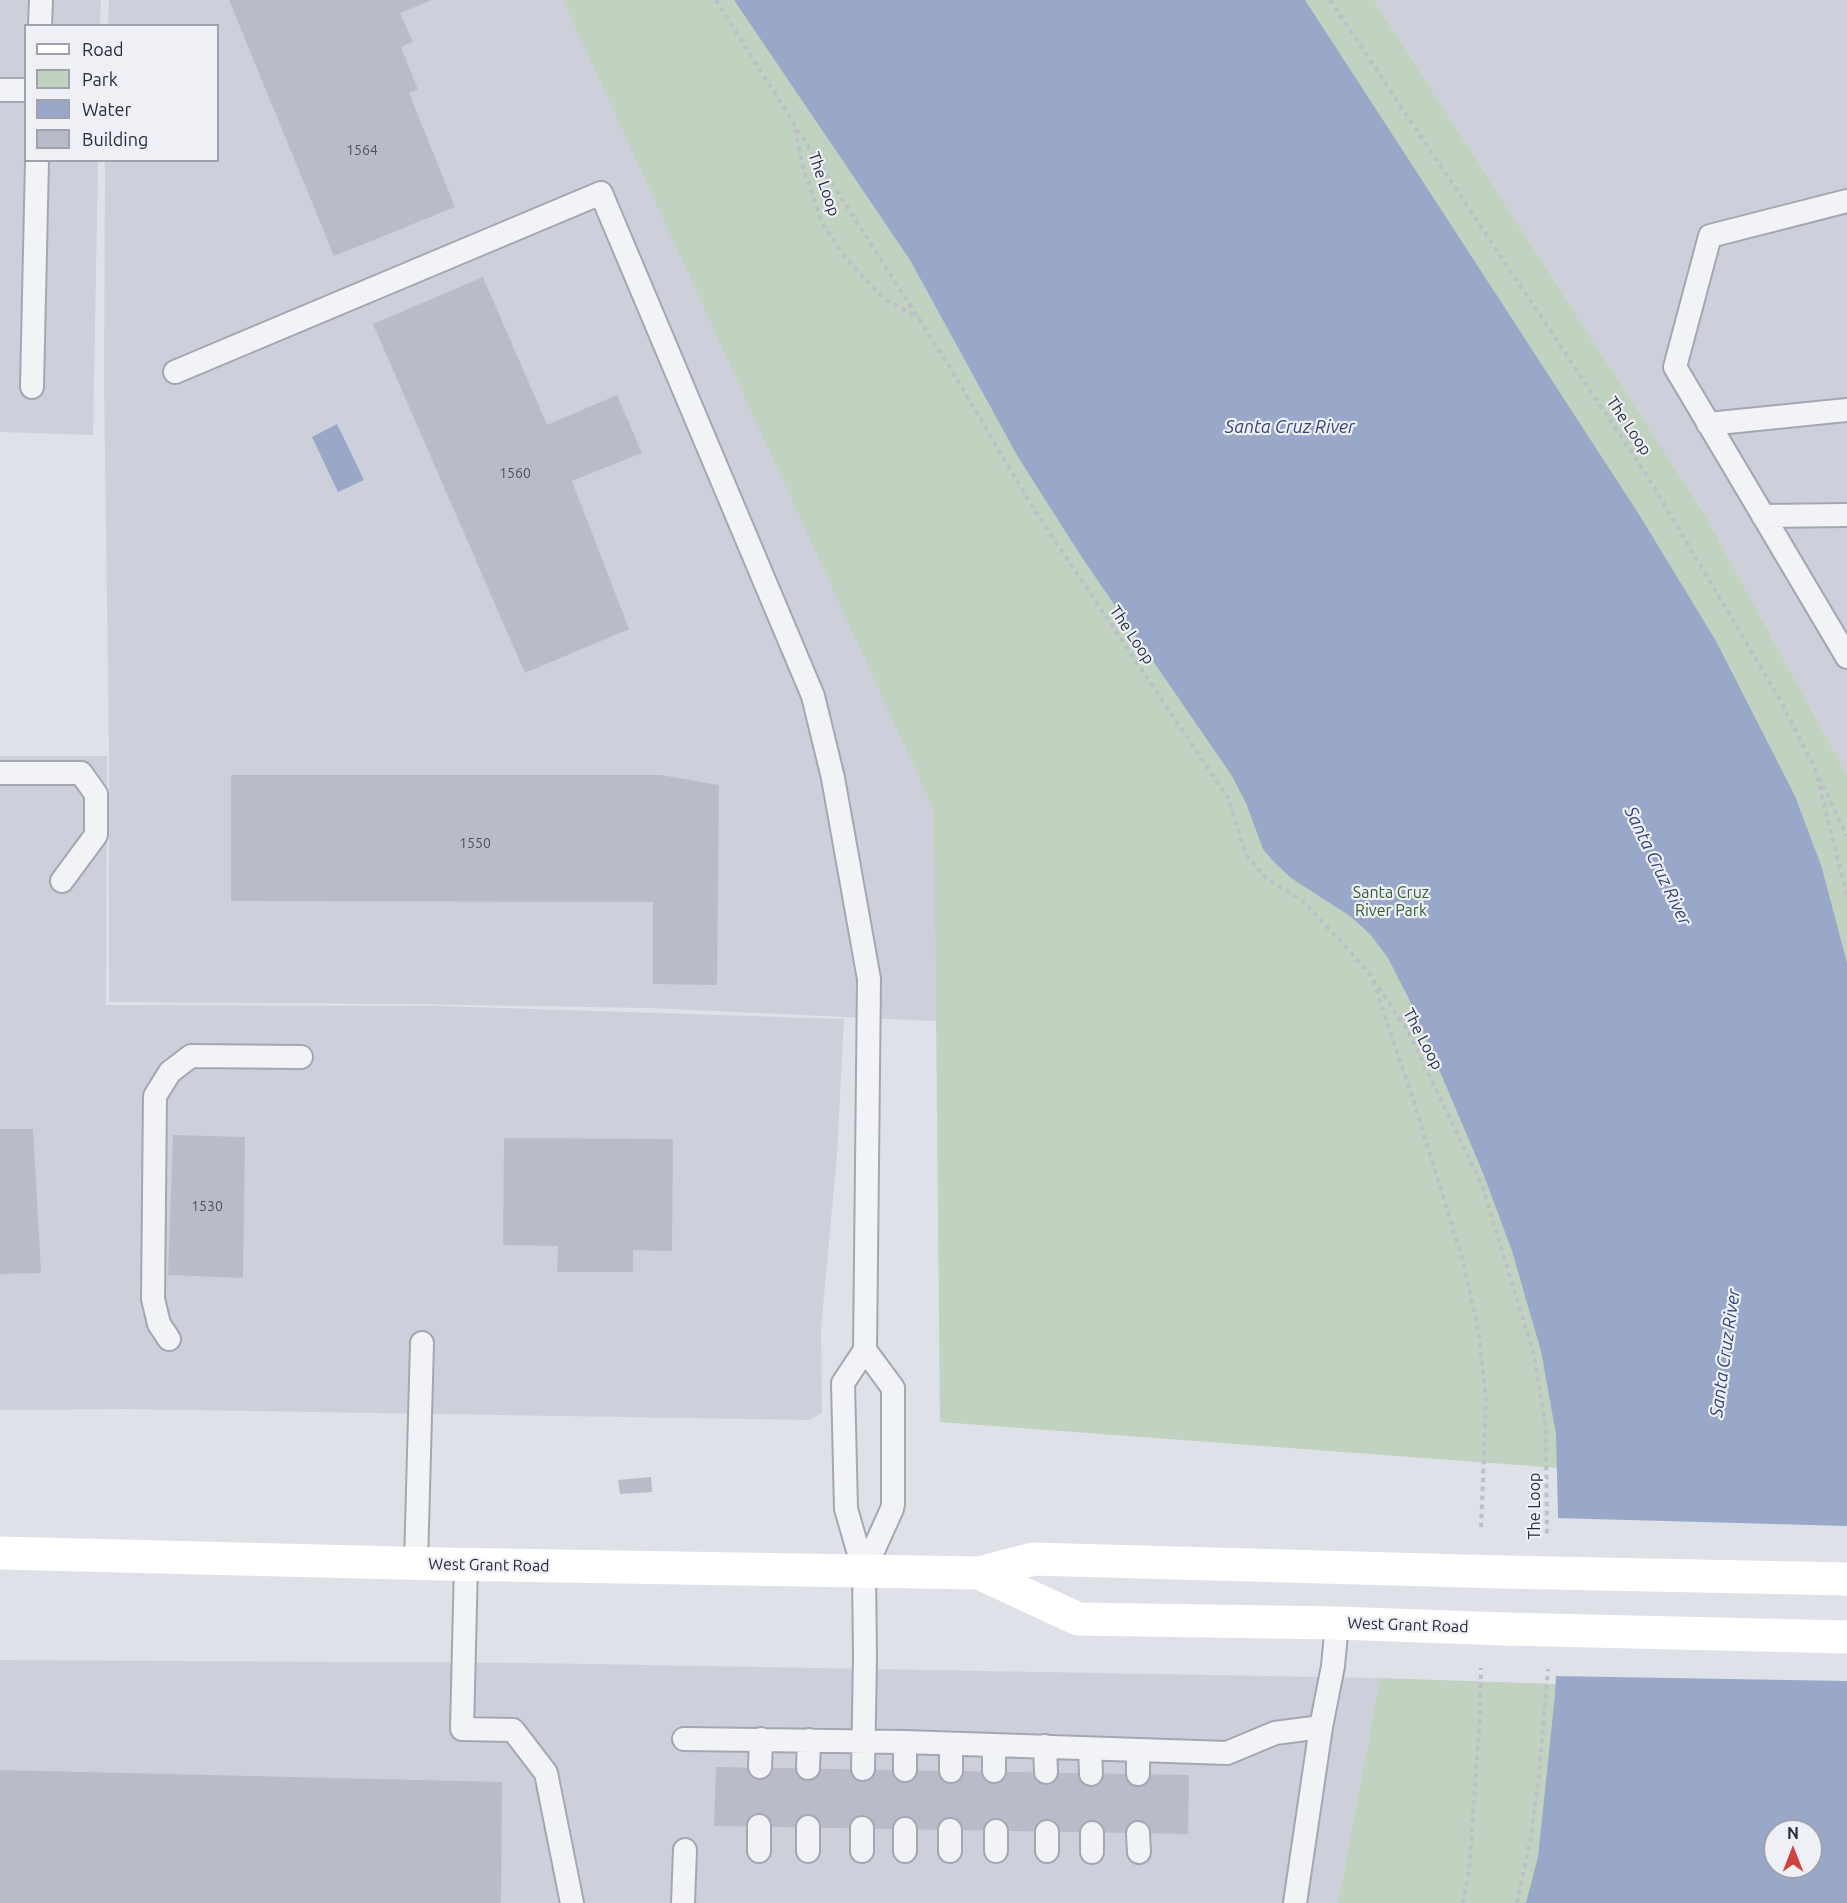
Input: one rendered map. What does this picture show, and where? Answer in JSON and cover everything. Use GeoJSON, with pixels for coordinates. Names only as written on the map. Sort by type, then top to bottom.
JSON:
{"type":"FeatureCollection","features":[{"type":"Feature","properties":{"kind":"main road","name":"West Grant Road"},"geometry":{"type":"LineString","coordinates":[[0,1553],[979,1573],[1034,1559],[1847,1579]]}},
{"type":"Feature","properties":{"kind":"main road","name":"West Grant Road"},"geometry":{"type":"LineString","coordinates":[[979,1573],[1078,1619],[1337,1623],[1847,1637]]}},
{"type":"Feature","properties":{"kind":"lane"},"geometry":{"type":"LineString","coordinates":[[40,24],[41,0]]}},
{"type":"Feature","properties":{"kind":"lane"},"geometry":{"type":"LineString","coordinates":[[0,90],[24,90]]}},
{"type":"Feature","properties":{"kind":"lane"},"geometry":{"type":"LineString","coordinates":[[32,387],[37,162]]}},
{"type":"Feature","properties":{"kind":"lane"},"geometry":{"type":"LineString","coordinates":[[175,372],[602,193],[813,696],[833,778],[869,979],[865,1350],[843,1383],[846,1509],[864,1571],[863,1769]]}},
{"type":"Feature","properties":{"kind":"lane"},"geometry":{"type":"LineString","coordinates":[[1847,201],[1710,236],[1675,367],[1847,657]]}},
{"type":"Feature","properties":{"kind":"lane"},"geometry":{"type":"LineString","coordinates":[[1708,424],[1847,410]]}},
{"type":"Feature","properties":{"kind":"lane"},"geometry":{"type":"LineString","coordinates":[[1763,516],[1847,515]]}},
{"type":"Feature","properties":{"kind":"lane"},"geometry":{"type":"LineString","coordinates":[[0,773],[81,773],[96,794],[96,835],[62,880]]}},
{"type":"Feature","properties":{"kind":"lane"},"geometry":{"type":"LineString","coordinates":[[169,1339],[159,1324],[153,1299],[155,1096],[170,1072],[191,1056],[301,1057]]}},
{"type":"Feature","properties":{"kind":"lane"},"geometry":{"type":"LineString","coordinates":[[416,1563],[422,1343]]}},
{"type":"Feature","properties":{"kind":"lane"},"geometry":{"type":"LineString","coordinates":[[864,1571],[893,1504],[893,1388],[865,1350]]}},
{"type":"Feature","properties":{"kind":"lane"},"geometry":{"type":"LineString","coordinates":[[465,1564],[462,1729],[513,1730],[546,1773],[572,1903]]}},
{"type":"Feature","properties":{"kind":"lane"},"geometry":{"type":"LineString","coordinates":[[1295,1903],[1321,1727],[1333,1666],[1337,1623]]}},
{"type":"Feature","properties":{"kind":"lane"},"geometry":{"type":"LineString","coordinates":[[684,1739],[905,1742],[1227,1753],[1275,1733],[1321,1727]]}},
{"type":"Feature","properties":{"kind":"lane"},"geometry":{"type":"LineString","coordinates":[[760,1767],[761,1739]]}},
{"type":"Feature","properties":{"kind":"lane"},"geometry":{"type":"LineString","coordinates":[[808,1768],[809,1740]]}},
{"type":"Feature","properties":{"kind":"lane"},"geometry":{"type":"LineString","coordinates":[[905,1742],[905,1770]]}},
{"type":"Feature","properties":{"kind":"lane"},"geometry":{"type":"LineString","coordinates":[[951,1744],[951,1771]]}},
{"type":"Feature","properties":{"kind":"lane"},"geometry":{"type":"LineString","coordinates":[[994,1745],[994,1772]]}},
{"type":"Feature","properties":{"kind":"lane"},"geometry":{"type":"LineString","coordinates":[[1045,1746],[1046,1772]]}},
{"type":"Feature","properties":{"kind":"lane"},"geometry":{"type":"LineString","coordinates":[[1090,1749],[1091,1774]]}},
{"type":"Feature","properties":{"kind":"lane"},"geometry":{"type":"LineString","coordinates":[[1138,1750],[1138,1774]]}},
{"type":"Feature","properties":{"kind":"lane"},"geometry":{"type":"LineString","coordinates":[[759,1826],[759,1851]]}},
{"type":"Feature","properties":{"kind":"lane"},"geometry":{"type":"LineString","coordinates":[[808,1827],[808,1851]]}},
{"type":"Feature","properties":{"kind":"lane"},"geometry":{"type":"LineString","coordinates":[[683,1903],[685,1850]]}},
{"type":"Feature","properties":{"kind":"path","name":"The Loop"},"geometry":{"type":"LineString","coordinates":[[716,0],[920,319],[1035,511],[1228,798],[1246,855],[1266,878],[1303,901],[1370,975],[1408,1031],[1482,1185],[1533,1355],[1546,1429],[1547,1544]]}},
{"type":"Feature","properties":{"kind":"path","name":"The Loop"},"geometry":{"type":"LineString","coordinates":[[1330,0],[1646,474],[1778,696],[1815,769],[1847,896]]}},
{"type":"Feature","properties":{"kind":"path","name":"The Loop"},"geometry":{"type":"LineString","coordinates":[[794,124],[803,167],[822,223],[840,250],[886,300],[920,319]]}},
{"type":"Feature","properties":{"kind":"path"},"geometry":{"type":"LineString","coordinates":[[1815,769],[1847,836]]}},
{"type":"Feature","properties":{"kind":"path"},"geometry":{"type":"LineString","coordinates":[[1370,975],[1411,1093],[1463,1261],[1479,1334],[1486,1401],[1481,1529]]}},
{"type":"Feature","properties":{"kind":"path"},"geometry":{"type":"LineString","coordinates":[[1517,1903],[1530,1842],[1539,1774],[1548,1658]]}},
{"type":"Feature","properties":{"kind":"path"},"geometry":{"type":"LineString","coordinates":[[1463,1903],[1469,1872],[1481,1668]]}},
{"type":"Feature","properties":{"kind":"shaded area"},"geometry":{"type":"Polygon","coordinates":[[[0,0],[101,0],[100,24],[24,24],[24,162],[98,162],[93,435],[0,432],[0,0]]]}},
{"type":"Feature","properties":{"kind":"shaded area"},"geometry":{"type":"Polygon","coordinates":[[[109,0],[579,0],[951,809],[954,1022],[650,1008],[109,1002],[109,752],[104,383],[105,162],[219,162],[219,24],[108,24],[109,0]]]}},
{"type":"Feature","properties":{"kind":"shaded area"},"geometry":{"type":"Polygon","coordinates":[[[1374,0],[1847,0],[1847,775],[1705,515],[1374,0]]]}},
{"type":"Feature","properties":{"kind":"shaded area"},"geometry":{"type":"Polygon","coordinates":[[[0,756],[107,756],[106,1005],[439,1006],[844,1019],[837,1155],[821,1329],[822,1413],[809,1420],[127,1409],[0,1410],[0,756]]]}},
{"type":"Feature","properties":{"kind":"shaded area"},"geometry":{"type":"Polygon","coordinates":[[[0,1660],[534,1663],[1380,1678],[1338,1903],[0,1903],[0,1660]]]}},
{"type":"Feature","properties":{"kind":"green space","name":"Santa Cruz River Park"},"geometry":{"type":"Polygon","coordinates":[[[563,0],[1374,0],[1705,515],[1847,775],[1847,1481],[1585,1470],[940,1422],[934,810],[563,0]]]}},
{"type":"Feature","properties":{"kind":"green space"},"geometry":{"type":"Polygon","coordinates":[[[1380,1678],[1847,1694],[1847,1903],[1338,1903],[1380,1678]]]}},
{"type":"Feature","properties":{"kind":"water","name":"Santa Cruz River"},"geometry":{"type":"Polygon","coordinates":[[[734,0],[1305,0],[1640,516],[1716,641],[1795,796],[1822,868],[1847,963],[1847,1903],[1526,1903],[1538,1857],[1555,1695],[1560,1595],[1556,1434],[1541,1351],[1512,1251],[1483,1173],[1410,1001],[1388,958],[1370,934],[1350,916],[1291,878],[1263,849],[1246,803],[1232,776],[1083,559],[1018,457],[910,260],[734,0]]]}},
{"type":"Feature","properties":{"kind":"water"},"geometry":{"type":"Polygon","coordinates":[[[337,424],[364,480],[338,492],[312,437],[337,424]]]}},
{"type":"Feature","properties":{"kind":"pier"},"geometry":{"type":"Polygon","coordinates":[[[1555,1518],[1847,1526],[1847,1681],[1553,1676],[1557,1595],[1555,1518]]]}},
{"type":"Feature","properties":{"kind":"building"},"geometry":{"type":"Polygon","coordinates":[[[229,0],[432,0],[400,13],[413,42],[401,47],[418,90],[409,93],[455,207],[334,256],[229,0]]]}},
{"type":"Feature","properties":{"kind":"building"},"geometry":{"type":"Polygon","coordinates":[[[483,277],[547,425],[617,395],[642,453],[572,481],[629,629],[525,673],[373,324],[483,277]]]}},
{"type":"Feature","properties":{"kind":"building"},"geometry":{"type":"Polygon","coordinates":[[[231,775],[661,775],[719,785],[717,985],[653,984],[653,902],[231,901],[231,775]]]}},
{"type":"Feature","properties":{"kind":"building"},"geometry":{"type":"Polygon","coordinates":[[[0,1129],[33,1129],[41,1273],[0,1274],[0,1129]]]}},
{"type":"Feature","properties":{"kind":"building"},"geometry":{"type":"Polygon","coordinates":[[[173,1135],[245,1137],[243,1278],[168,1275],[173,1135]]]}},
{"type":"Feature","properties":{"kind":"building"},"geometry":{"type":"Polygon","coordinates":[[[504,1138],[673,1139],[672,1251],[633,1250],[633,1272],[557,1272],[558,1246],[503,1245],[504,1138]]]}},
{"type":"Feature","properties":{"kind":"building"},"geometry":{"type":"Polygon","coordinates":[[[651,1477],[652,1492],[620,1494],[618,1480],[651,1477]]]}},
{"type":"Feature","properties":{"kind":"building"},"geometry":{"type":"Polygon","coordinates":[[[716,1767],[1189,1775],[1188,1834],[714,1826],[716,1767]]]}},
{"type":"Feature","properties":{"kind":"building"},"geometry":{"type":"Polygon","coordinates":[[[0,1770],[502,1782],[501,1903],[0,1903],[0,1770]]]}}]}
